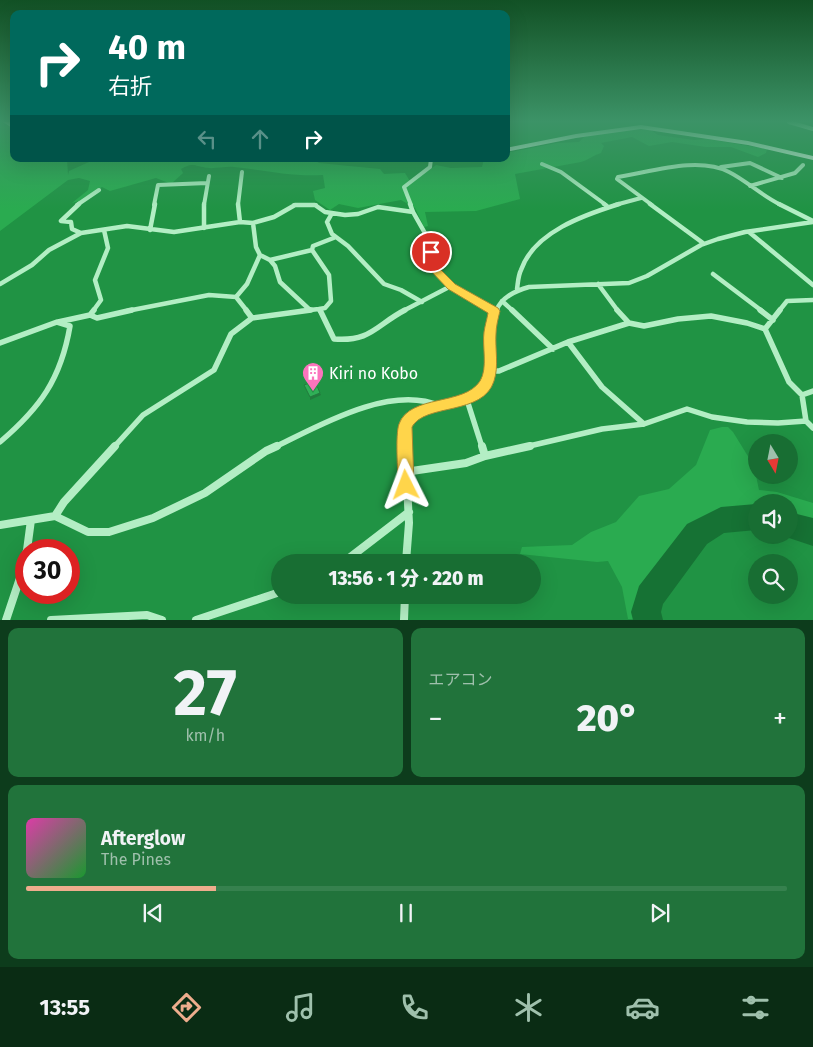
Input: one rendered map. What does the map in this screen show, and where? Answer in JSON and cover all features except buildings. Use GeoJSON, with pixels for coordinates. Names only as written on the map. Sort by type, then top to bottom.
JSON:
{"type":"FeatureCollection","features":[{"type":"Feature","properties":{"kind":"main road"},"geometry":{"type":"LineString","coordinates":[[782,151],[813,158]]}},
{"type":"Feature","properties":{"kind":"street"},"geometry":{"type":"LineString","coordinates":[[430,162],[430,167],[404,186],[413,212],[426,235],[436,270],[452,286],[494,311]]}},
{"type":"Feature","properties":{"kind":"street"},"geometry":{"type":"LineString","coordinates":[[703,244],[641,198],[617,179],[618,177],[697,164],[721,167],[750,163],[782,178]]}},
{"type":"Feature","properties":{"kind":"street"},"geometry":{"type":"LineString","coordinates":[[542,164],[561,172],[608,207]]}},
{"type":"Feature","properties":{"kind":"street"},"geometry":{"type":"LineString","coordinates":[[750,186],[795,174],[803,165]]}},
{"type":"Feature","properties":{"kind":"street"},"geometry":{"type":"LineString","coordinates":[[721,167],[772,201],[813,222]]}},
{"type":"Feature","properties":{"kind":"street"},"geometry":{"type":"LineString","coordinates":[[240,222],[238,205],[242,172]]}},
{"type":"Feature","properties":{"kind":"street"},"geometry":{"type":"LineString","coordinates":[[204,228],[204,198],[208,176]]}},
{"type":"Feature","properties":{"kind":"street"},"geometry":{"type":"LineString","coordinates":[[150,230],[158,185],[207,183]]}},
{"type":"Feature","properties":{"kind":"street"},"geometry":{"type":"LineString","coordinates":[[81,233],[72,229],[71,222],[62,220],[66,214],[90,199],[99,190]]}},
{"type":"Feature","properties":{"kind":"street"},"geometry":{"type":"LineString","coordinates":[[517,289],[520,266],[540,241],[579,219],[608,207],[641,198]]}},
{"type":"Feature","properties":{"kind":"street"},"geometry":{"type":"LineString","coordinates":[[0,284],[32,266],[49,250],[81,233],[127,226],[174,232],[240,222],[253,223],[274,217],[295,205],[315,205],[331,215],[362,213],[369,208],[380,207],[413,212]]}},
{"type":"Feature","properties":{"kind":"street"},"geometry":{"type":"LineString","coordinates":[[331,215],[328,228],[384,284],[422,302]]}},
{"type":"Feature","properties":{"kind":"street"},"geometry":{"type":"LineString","coordinates":[[406,554],[409,512],[405,472],[405,426],[409,418],[417,414],[468,400],[476,396],[483,389],[488,382],[490,371],[490,332],[494,311],[502,301],[517,289],[568,284],[634,282],[703,244],[749,232],[813,222]]}},
{"type":"Feature","properties":{"kind":"street"},"geometry":{"type":"LineString","coordinates":[[253,223],[256,247],[260,255],[270,260],[275,266],[280,282],[310,310]]}},
{"type":"Feature","properties":{"kind":"street"},"geometry":{"type":"LineString","coordinates":[[90,315],[101,300],[95,280],[108,248],[104,230]]}},
{"type":"Feature","properties":{"kind":"street"},"geometry":{"type":"LineString","coordinates":[[749,232],[813,285]]}},
{"type":"Feature","properties":{"kind":"street"},"geometry":{"type":"LineString","coordinates":[[312,250],[312,246],[336,237]]}},
{"type":"Feature","properties":{"kind":"street"},"geometry":{"type":"LineString","coordinates":[[270,260],[312,250]]}},
{"type":"Feature","properties":{"kind":"street"},"geometry":{"type":"LineString","coordinates":[[55,516],[64,502],[143,414],[214,370],[231,334],[252,318],[324,308],[332,301],[329,275],[312,250]]}},
{"type":"Feature","properties":{"kind":"street"},"geometry":{"type":"LineString","coordinates":[[236,297],[247,284],[260,255]]}},
{"type":"Feature","properties":{"kind":"street"},"geometry":{"type":"LineString","coordinates":[[713,274],[773,320]]}},
{"type":"Feature","properties":{"kind":"street"},"geometry":{"type":"LineString","coordinates":[[598,284],[610,302],[629,323]]}},
{"type":"Feature","properties":{"kind":"street"},"geometry":{"type":"LineString","coordinates":[[319,309],[334,339],[347,340],[371,334],[392,317],[452,286]]}},
{"type":"Feature","properties":{"kind":"street"},"geometry":{"type":"LineString","coordinates":[[0,342],[57,322],[90,315],[97,318],[219,294],[236,297],[252,318]]}},
{"type":"Feature","properties":{"kind":"street"},"geometry":{"type":"LineString","coordinates":[[765,329],[787,301],[813,300]]}},
{"type":"Feature","properties":{"kind":"street"},"geometry":{"type":"LineString","coordinates":[[502,301],[553,348]]}},
{"type":"Feature","properties":{"kind":"street"},"geometry":{"type":"LineString","coordinates":[[490,371],[499,371],[568,342],[629,323],[644,326],[678,319],[711,316],[747,323],[765,329],[789,382],[802,395],[806,421],[813,428]]}},
{"type":"Feature","properties":{"kind":"street"},"geometry":{"type":"LineString","coordinates":[[0,442],[17,428],[43,401],[63,364],[70,326],[57,322]]}},
{"type":"Feature","properties":{"kind":"street"},"geometry":{"type":"LineString","coordinates":[[568,342],[602,387],[644,424]]}},
{"type":"Feature","properties":{"kind":"street"},"geometry":{"type":"LineString","coordinates":[[802,395],[813,391]]}},
{"type":"Feature","properties":{"kind":"street"},"geometry":{"type":"LineString","coordinates":[[0,525],[55,516],[88,532],[109,532],[153,518],[205,493],[266,452],[299,435],[370,404],[404,399],[429,401],[441,406]]}},
{"type":"Feature","properties":{"kind":"street"},"geometry":{"type":"LineString","coordinates":[[468,400],[485,456]]}},
{"type":"Feature","properties":{"kind":"street"},"geometry":{"type":"LineString","coordinates":[[405,472],[425,467],[457,466],[474,462],[485,456],[602,429],[644,424],[687,409],[712,417],[747,422],[778,423],[806,421]]}},
{"type":"Feature","properties":{"kind":"street"},"geometry":{"type":"LineString","coordinates":[[354,554],[409,512]]}},
{"type":"Feature","properties":{"kind":"street"},"geometry":{"type":"LineString","coordinates":[[28,539],[31,520]]}},
{"type":"Feature","properties":{"kind":"street"},"geometry":{"type":"LineString","coordinates":[[6,620],[15,593]]}},
{"type":"Feature","properties":{"kind":"street"},"geometry":{"type":"LineString","coordinates":[[196,620],[271,595]]}},
{"type":"Feature","properties":{"kind":"street"},"geometry":{"type":"LineString","coordinates":[[404,620],[405,604]]}},
{"type":"Feature","properties":{"kind":"street"},"geometry":{"type":"LineString","coordinates":[[51,620],[147,615],[162,620]]}},
{"type":"Feature","properties":{"kind":"green space"},"geometry":{"type":"Polygon","coordinates":[[[0,151],[10,151],[10,162],[67,162],[68,175],[69,171],[89,162],[318,162],[380,169],[384,174],[405,173],[411,183],[436,165],[451,168],[482,167],[483,162],[510,162],[510,152],[517,151],[602,151],[584,161],[515,174],[520,199],[476,211],[425,212],[428,226],[424,227],[415,208],[401,200],[358,208],[339,204],[330,210],[315,200],[313,191],[325,188],[323,175],[300,175],[234,167],[210,168],[190,165],[181,169],[183,173],[171,184],[156,178],[110,191],[102,187],[83,200],[72,203],[88,190],[90,181],[79,178],[68,180],[0,231],[0,151]]]}},
{"type":"Feature","properties":{"kind":"green space"},"geometry":{"type":"Polygon","coordinates":[[[742,151],[767,151],[758,157],[742,151]]]}},
{"type":"Feature","properties":{"kind":"green space"},"geometry":{"type":"Polygon","coordinates":[[[728,427],[733,432],[748,456],[748,484],[758,484],[759,490],[784,494],[748,494],[748,522],[734,507],[728,507],[661,567],[640,612],[641,619],[628,619],[622,587],[608,561],[597,562],[541,556],[541,554],[520,554],[522,547],[572,545],[591,532],[616,522],[639,496],[669,489],[696,465],[710,430],[728,427]]]}},
{"type":"Feature","properties":{"kind":"green space"},"geometry":{"type":"Polygon","coordinates":[[[798,498],[813,503],[813,536],[798,534],[798,498]]]}},
{"type":"Feature","properties":{"kind":"waterway"},"geometry":{"type":"LineString","coordinates":[[648,620],[646,612],[650,597],[697,534],[721,520],[748,518]]}},
{"type":"Feature","properties":{"kind":"waterway"},"geometry":{"type":"LineString","coordinates":[[798,528],[813,532]]}},
{"type":"Feature","properties":{"kind":"place","name":"Kiri no Kobo"},"geometry":{"type":"Point","coordinates":[313,392]}},
{"type":"Feature","properties":{"kind":"route"},"geometry":{"type":"LineString","coordinates":[[406,485],[405,426],[409,418],[430,409],[468,400],[476,396],[488,382],[490,371],[490,332],[494,311],[452,286],[436,270],[431,252]]}}]}
